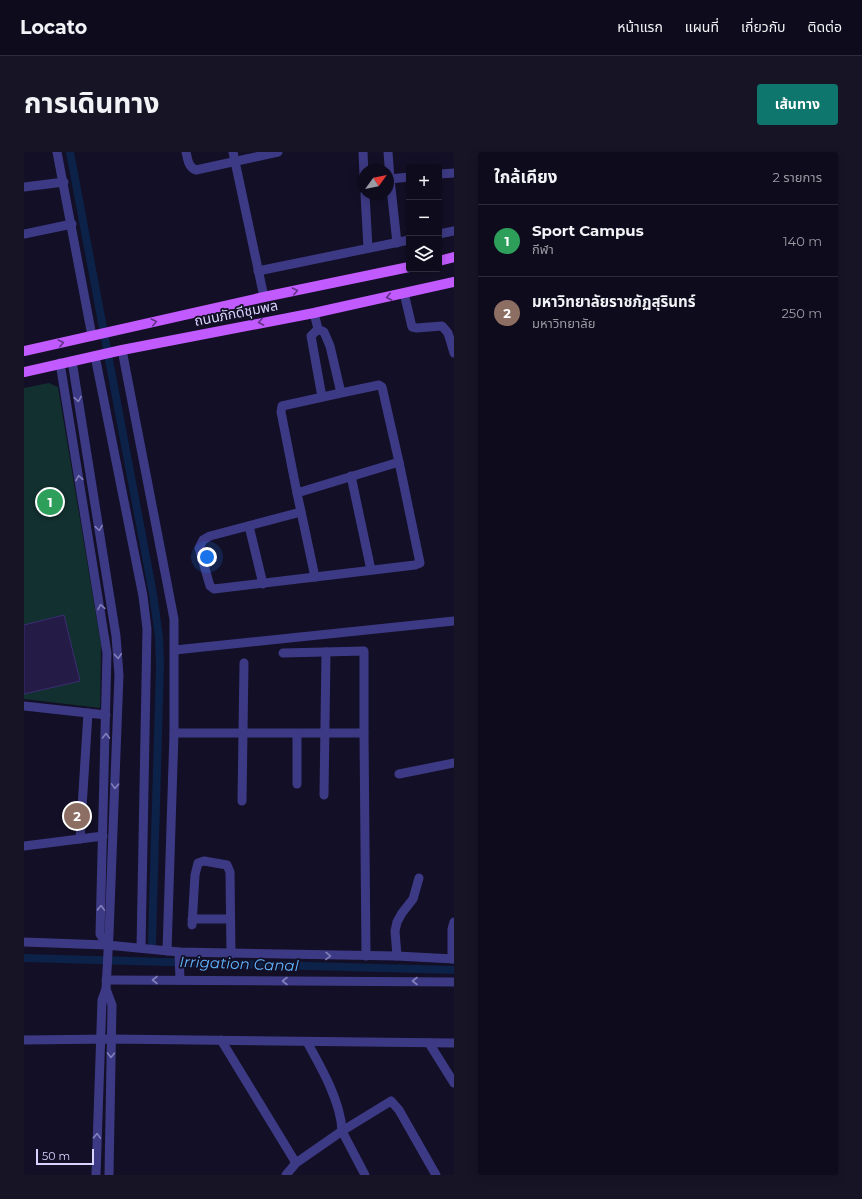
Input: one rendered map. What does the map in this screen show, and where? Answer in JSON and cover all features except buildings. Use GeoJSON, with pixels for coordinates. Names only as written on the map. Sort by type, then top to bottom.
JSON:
{"type":"FeatureCollection","features":[{"type":"Feature","properties":{"kind":"main road"},"geometry":{"type":"LineString","coordinates":[[442,260],[454,257]]}},
{"type":"Feature","properties":{"kind":"main road","name":"ถนนภักดีชุมพล"},"geometry":{"type":"LineString","coordinates":[[24,351],[264,297],[406,268]]}},
{"type":"Feature","properties":{"kind":"main road","name":"ถนนภักดีชุมพล"},"geometry":{"type":"LineString","coordinates":[[24,372],[98,355],[314,313],[454,282]]}},
{"type":"Feature","properties":{"kind":"street"},"geometry":{"type":"LineString","coordinates":[[57,152],[95,335]]}},
{"type":"Feature","properties":{"kind":"street"},"geometry":{"type":"LineString","coordinates":[[186,152],[188,164],[191,168],[196,170],[278,152]]}},
{"type":"Feature","properties":{"kind":"street"},"geometry":{"type":"LineString","coordinates":[[233,152],[264,297]]}},
{"type":"Feature","properties":{"kind":"street"},"geometry":{"type":"LineString","coordinates":[[363,152],[364,164]]}},
{"type":"Feature","properties":{"kind":"street"},"geometry":{"type":"LineString","coordinates":[[388,152],[389,164]]}},
{"type":"Feature","properties":{"kind":"street"},"geometry":{"type":"LineString","coordinates":[[442,174],[454,173]]}},
{"type":"Feature","properties":{"kind":"street"},"geometry":{"type":"LineString","coordinates":[[394,179],[406,177]]}},
{"type":"Feature","properties":{"kind":"street"},"geometry":{"type":"LineString","coordinates":[[24,187],[64,182]]}},
{"type":"Feature","properties":{"kind":"street"},"geometry":{"type":"LineString","coordinates":[[365,200],[368,248]]}},
{"type":"Feature","properties":{"kind":"street"},"geometry":{"type":"LineString","coordinates":[[392,200],[397,243]]}},
{"type":"Feature","properties":{"kind":"street"},"geometry":{"type":"LineString","coordinates":[[24,234],[72,224]]}},
{"type":"Feature","properties":{"kind":"street"},"geometry":{"type":"LineString","coordinates":[[442,233],[454,231]]}},
{"type":"Feature","properties":{"kind":"street"},"geometry":{"type":"LineString","coordinates":[[258,271],[406,241]]}},
{"type":"Feature","properties":{"kind":"street"},"geometry":{"type":"LineString","coordinates":[[404,293],[412,327],[440,326],[444,328],[448,333],[454,353]]}},
{"type":"Feature","properties":{"kind":"street"},"geometry":{"type":"LineString","coordinates":[[314,313],[318,329],[324,332],[330,346],[341,393]]}},
{"type":"Feature","properties":{"kind":"street"},"geometry":{"type":"LineString","coordinates":[[318,329],[310,336],[322,397]]}},
{"type":"Feature","properties":{"kind":"street"},"geometry":{"type":"LineString","coordinates":[[120,351],[171,602],[175,650],[174,733],[167,951]]}},
{"type":"Feature","properties":{"kind":"street"},"geometry":{"type":"LineString","coordinates":[[98,355],[143,596],[147,629],[141,948]]}},
{"type":"Feature","properties":{"kind":"street"},"geometry":{"type":"LineString","coordinates":[[72,361],[116,636],[119,668],[106,980],[102,1000],[96,1175]]}},
{"type":"Feature","properties":{"kind":"street"},"geometry":{"type":"LineString","coordinates":[[60,363],[107,653],[100,934],[107,948]]}},
{"type":"Feature","properties":{"kind":"street"},"geometry":{"type":"LineString","coordinates":[[301,512],[210,536],[203,540],[199,548],[210,586],[214,589],[263,584],[315,578],[420,563],[382,386],[379,385],[282,406],[281,412],[315,578]]}},
{"type":"Feature","properties":{"kind":"street"},"geometry":{"type":"LineString","coordinates":[[297,492],[399,462]]}},
{"type":"Feature","properties":{"kind":"street"},"geometry":{"type":"LineString","coordinates":[[352,476],[371,570]]}},
{"type":"Feature","properties":{"kind":"street"},"geometry":{"type":"LineString","coordinates":[[249,526],[263,584]]}},
{"type":"Feature","properties":{"kind":"street"},"geometry":{"type":"LineString","coordinates":[[175,650],[454,621]]}},
{"type":"Feature","properties":{"kind":"street"},"geometry":{"type":"LineString","coordinates":[[324,795],[326,652]]}},
{"type":"Feature","properties":{"kind":"street"},"geometry":{"type":"LineString","coordinates":[[283,653],[365,652],[364,733],[366,956]]}},
{"type":"Feature","properties":{"kind":"street"},"geometry":{"type":"LineString","coordinates":[[242,800],[244,663]]}},
{"type":"Feature","properties":{"kind":"street"},"geometry":{"type":"LineString","coordinates":[[24,706],[106,715]]}},
{"type":"Feature","properties":{"kind":"street"},"geometry":{"type":"LineString","coordinates":[[80,839],[88,713]]}},
{"type":"Feature","properties":{"kind":"street"},"geometry":{"type":"LineString","coordinates":[[174,733],[364,733]]}},
{"type":"Feature","properties":{"kind":"street"},"geometry":{"type":"LineString","coordinates":[[297,734],[297,784]]}},
{"type":"Feature","properties":{"kind":"street"},"geometry":{"type":"LineString","coordinates":[[399,774],[454,763]]}},
{"type":"Feature","properties":{"kind":"street"},"geometry":{"type":"LineString","coordinates":[[24,846],[103,836]]}},
{"type":"Feature","properties":{"kind":"street"},"geometry":{"type":"LineString","coordinates":[[230,919],[192,922],[196,867],[200,861],[224,864],[229,868],[231,954]]}},
{"type":"Feature","properties":{"kind":"street"},"geometry":{"type":"LineString","coordinates":[[397,956],[395,931],[397,922],[413,899],[419,878]]}},
{"type":"Feature","properties":{"kind":"street"},"geometry":{"type":"LineString","coordinates":[[24,942],[107,948],[141,948],[179,954],[397,956],[453,959],[452,929],[454,922]]}},
{"type":"Feature","properties":{"kind":"street"},"geometry":{"type":"LineString","coordinates":[[179,954],[179,977]]}},
{"type":"Feature","properties":{"kind":"street"},"geometry":{"type":"LineString","coordinates":[[106,980],[179,977],[454,982]]}},
{"type":"Feature","properties":{"kind":"street"},"geometry":{"type":"LineString","coordinates":[[106,980],[112,1005],[109,1175]]}},
{"type":"Feature","properties":{"kind":"street"},"geometry":{"type":"LineString","coordinates":[[24,1040],[111,1039],[454,1043]]}},
{"type":"Feature","properties":{"kind":"street"},"geometry":{"type":"LineString","coordinates":[[221,1040],[296,1163]]}},
{"type":"Feature","properties":{"kind":"street"},"geometry":{"type":"LineString","coordinates":[[307,1042],[325,1076],[342,1119],[342,1131],[364,1175]]}},
{"type":"Feature","properties":{"kind":"street"},"geometry":{"type":"LineString","coordinates":[[429,1043],[454,1083]]}},
{"type":"Feature","properties":{"kind":"street"},"geometry":{"type":"LineString","coordinates":[[286,1175],[296,1163],[342,1131],[391,1101],[399,1110],[436,1175]]}},
{"type":"Feature","properties":{"kind":"green space"},"geometry":{"type":"Polygon","coordinates":[[[49,383],[58,387],[101,645],[100,708],[24,699],[24,388],[49,383]]]}},
{"type":"Feature","properties":{"kind":"waterway"},"geometry":{"type":"LineString","coordinates":[[70,152],[153,594],[159,637],[160,666],[152,942]]}},
{"type":"Feature","properties":{"kind":"waterway","name":"Irrigation Canal"},"geometry":{"type":"LineString","coordinates":[[24,958],[454,970]]}},
{"type":"Feature","properties":{"kind":"place","name":"Sport Campus"},"geometry":{"type":"Point","coordinates":[50,502]}},
{"type":"Feature","properties":{"kind":"place","name":"มหาวิทยาลัยราชภัฏสุรินทร์"},"geometry":{"type":"Point","coordinates":[77,816]}}]}
